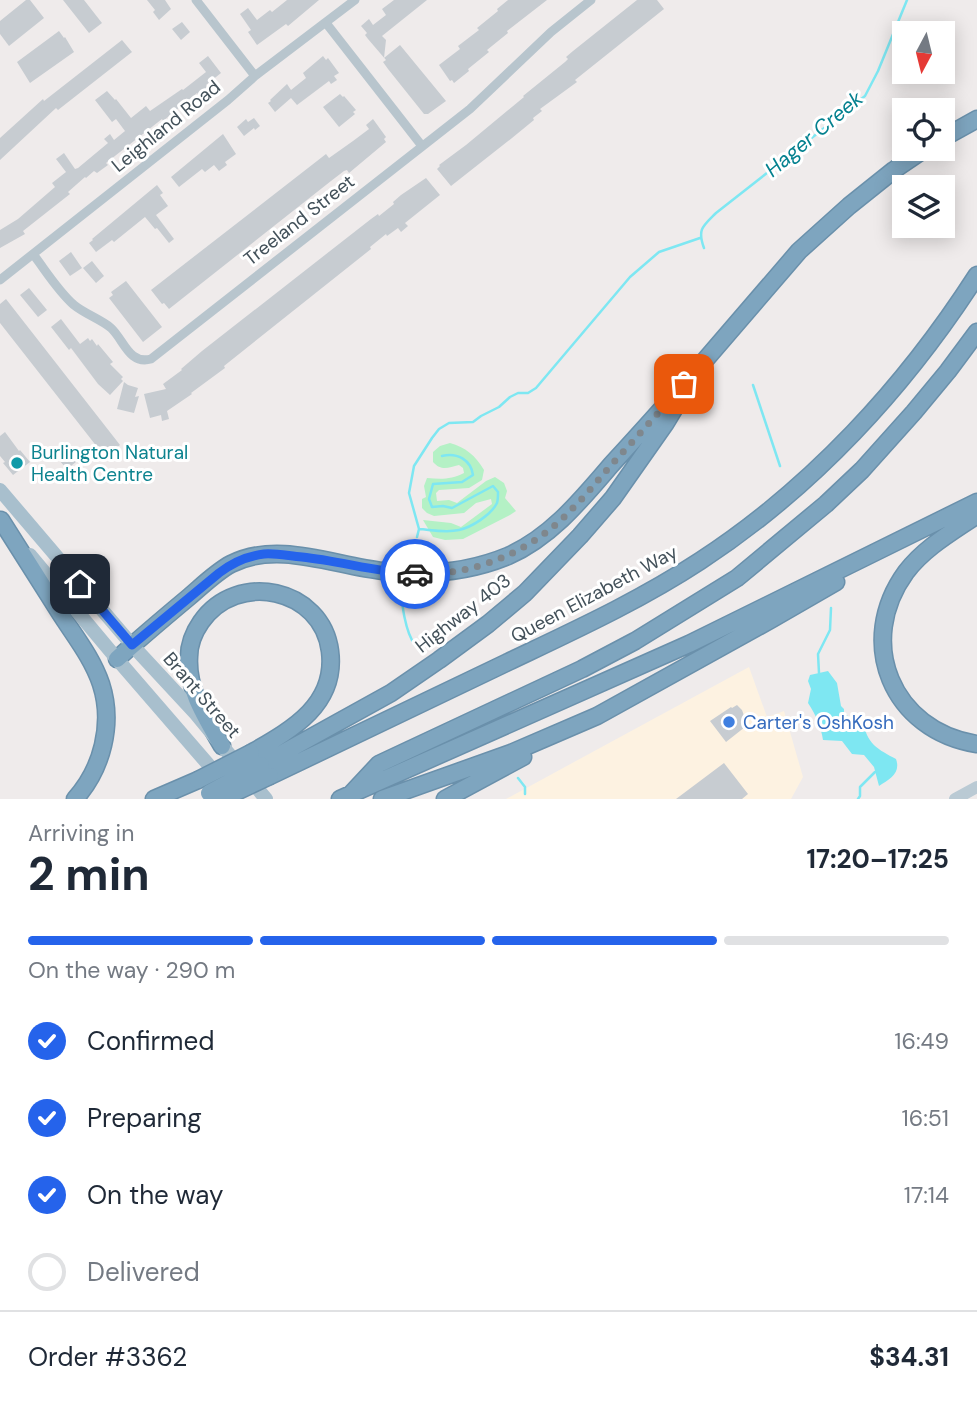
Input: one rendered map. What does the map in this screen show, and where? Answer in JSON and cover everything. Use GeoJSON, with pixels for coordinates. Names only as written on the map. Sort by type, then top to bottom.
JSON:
{"type":"FeatureCollection","features":[{"type":"Feature","properties":{"kind":"highway"},"geometry":{"type":"LineString","coordinates":[[955,131],[977,118]]}},
{"type":"Feature","properties":{"kind":"highway","name":"Highway 403"},"geometry":{"type":"LineString","coordinates":[[261,765],[391,692],[488,624],[525,593],[613,498],[665,425],[700,366],[799,251],[849,206],[907,161]]}},
{"type":"Feature","properties":{"kind":"highway","name":"Queen Elizabeth Way"},"geometry":{"type":"LineString","coordinates":[[209,797],[261,765],[592,622],[651,592],[702,560],[803,482],[850,436],[932,339],[977,275]]}},
{"type":"Feature","properties":{"kind":"highway"},"geometry":{"type":"LineString","coordinates":[[345,796],[379,764],[582,669],[635,641],[737,578],[826,504],[862,470],[923,401],[977,332]]}},
{"type":"Feature","properties":{"kind":"highway"},"geometry":{"type":"LineString","coordinates":[[117,659],[230,564],[250,557],[276,554],[321,559],[380,571],[427,574],[474,568],[511,555],[550,529],[572,510],[700,366]]}},
{"type":"Feature","properties":{"kind":"highway"},"geometry":{"type":"LineString","coordinates":[[345,796],[652,661],[977,502]]}},
{"type":"Feature","properties":{"kind":"highway"},"geometry":{"type":"LineString","coordinates":[[977,515],[940,540],[906,572],[889,602],[882,636],[885,662],[894,688],[910,711],[937,732],[977,744]]}},
{"type":"Feature","properties":{"kind":"highway"},"geometry":{"type":"LineString","coordinates":[[0,519],[85,652],[102,685],[105,713],[102,750],[92,775],[75,799]]}},
{"type":"Feature","properties":{"kind":"highway"},"geometry":{"type":"LineString","coordinates":[[445,799],[772,620],[889,551],[909,536]]}},
{"type":"Feature","properties":{"kind":"highway"},"geometry":{"type":"LineString","coordinates":[[154,799],[198,780],[261,765],[283,734],[317,705],[329,680],[332,662],[329,642],[323,627],[294,599],[257,590],[233,596],[214,606],[195,634],[188,658],[191,680],[199,705],[222,746]]}},
{"type":"Feature","properties":{"kind":"highway"},"geometry":{"type":"LineString","coordinates":[[382,799],[511,753],[597,716]]}},
{"type":"Feature","properties":{"kind":"main road","name":"Brant Street"},"geometry":{"type":"LineString","coordinates":[[0,490],[132,645],[196,714],[265,799]]}},
{"type":"Feature","properties":{"kind":"main road"},"geometry":{"type":"LineString","coordinates":[[0,519],[235,799]]}},
{"type":"Feature","properties":{"kind":"street"},"geometry":{"type":"LineString","coordinates":[[196,0],[255,76]]}},
{"type":"Feature","properties":{"kind":"street","name":"Leighland Road"},"geometry":{"type":"LineString","coordinates":[[0,280],[255,76],[355,0]]}},
{"type":"Feature","properties":{"kind":"street","name":"Treeland Street"},"geometry":{"type":"LineString","coordinates":[[33,254],[69,300],[111,328],[132,356],[145,360],[157,355],[470,109],[551,32],[591,0]]}},
{"type":"Feature","properties":{"kind":"street"},"geometry":{"type":"LineString","coordinates":[[326,23],[422,146]]}},
{"type":"Feature","properties":{"kind":"street"},"geometry":{"type":"LineString","coordinates":[[954,799],[977,787]]}},
{"type":"Feature","properties":{"kind":"shaded area"},"geometry":{"type":"Polygon","coordinates":[[[749,667],[767,717],[784,711],[803,777],[791,799],[506,799],[749,667]]]}},
{"type":"Feature","properties":{"kind":"green space"},"geometry":{"type":"Polygon","coordinates":[[[450,443],[470,453],[477,460],[484,470],[482,480],[469,488],[439,490],[436,493],[437,501],[449,500],[457,503],[495,477],[504,483],[507,491],[505,498],[516,511],[463,539],[445,540],[433,537],[423,520],[451,523],[461,527],[492,504],[491,499],[476,503],[464,513],[434,516],[422,508],[422,499],[426,497],[424,486],[427,478],[450,478],[464,473],[459,465],[442,468],[433,462],[433,452],[450,443]]]}},
{"type":"Feature","properties":{"kind":"water"},"geometry":{"type":"Polygon","coordinates":[[[828,671],[837,683],[844,713],[864,721],[870,740],[896,759],[896,772],[879,786],[874,767],[864,755],[852,754],[842,741],[823,740],[818,721],[808,703],[811,689],[808,681],[810,675],[828,671]]]}},
{"type":"Feature","properties":{"kind":"building"},"geometry":{"type":"Polygon","coordinates":[[[26,0],[30,0],[44,18],[9,46],[0,34],[0,21],[26,0]]]}},
{"type":"Feature","properties":{"kind":"building"},"geometry":{"type":"Polygon","coordinates":[[[63,0],[84,0],[102,23],[89,33],[63,0]]]}},
{"type":"Feature","properties":{"kind":"building"},"geometry":{"type":"Polygon","coordinates":[[[147,0],[165,0],[171,9],[159,20],[147,0]]]}},
{"type":"Feature","properties":{"kind":"building"},"geometry":{"type":"Polygon","coordinates":[[[287,0],[319,0],[288,26],[286,24],[257,45],[240,14],[248,8],[257,20],[287,0]]]}},
{"type":"Feature","properties":{"kind":"building"},"geometry":{"type":"Polygon","coordinates":[[[394,0],[427,0],[382,36],[386,40],[384,58],[361,26],[369,19],[373,25],[386,15],[382,9],[394,0]]]}},
{"type":"Feature","properties":{"kind":"building"},"geometry":{"type":"Polygon","coordinates":[[[508,0],[547,0],[507,31],[508,33],[487,50],[489,52],[468,69],[469,71],[454,83],[450,81],[439,65],[460,49],[458,46],[479,30],[477,28],[508,0]]]}},
{"type":"Feature","properties":{"kind":"building"},"geometry":{"type":"Polygon","coordinates":[[[637,0],[657,0],[664,9],[575,80],[577,82],[540,109],[542,111],[534,120],[451,186],[437,169],[439,165],[524,97],[565,62],[568,59],[566,57],[637,0]]]}},
{"type":"Feature","properties":{"kind":"building"},"geometry":{"type":"Polygon","coordinates":[[[182,22],[190,32],[181,40],[172,29],[182,22]]]}},
{"type":"Feature","properties":{"kind":"building"},"geometry":{"type":"Polygon","coordinates":[[[59,31],[74,52],[30,83],[17,62],[59,31]]]}},
{"type":"Feature","properties":{"kind":"building"},"geometry":{"type":"Polygon","coordinates":[[[122,40],[132,52],[58,110],[56,108],[0,160],[0,138],[43,99],[44,101],[122,40]]]}},
{"type":"Feature","properties":{"kind":"building"},"geometry":{"type":"Polygon","coordinates":[[[400,45],[446,101],[424,114],[383,62],[386,60],[384,58],[400,45]]]}},
{"type":"Feature","properties":{"kind":"building"},"geometry":{"type":"Polygon","coordinates":[[[208,56],[221,73],[206,85],[208,88],[199,95],[197,93],[163,121],[162,119],[97,173],[94,171],[85,177],[68,192],[70,194],[23,231],[25,234],[0,248],[0,230],[18,219],[55,187],[52,183],[66,172],[56,159],[64,153],[75,169],[78,168],[108,143],[104,139],[110,134],[114,140],[125,131],[116,119],[112,122],[95,100],[107,91],[131,118],[146,106],[150,111],[206,72],[199,63],[208,56]]]}},
{"type":"Feature","properties":{"kind":"building"},"geometry":{"type":"Polygon","coordinates":[[[323,56],[326,60],[328,58],[339,73],[334,76],[337,80],[331,84],[329,81],[297,105],[291,98],[275,112],[268,103],[270,100],[287,84],[291,90],[306,78],[303,73],[323,56]]]}},
{"type":"Feature","properties":{"kind":"building"},"geometry":{"type":"Polygon","coordinates":[[[340,94],[356,110],[353,112],[355,114],[339,127],[323,107],[340,94]]]}},
{"type":"Feature","properties":{"kind":"building"},"geometry":{"type":"Polygon","coordinates":[[[254,118],[260,126],[244,136],[237,127],[246,119],[248,122],[254,118]]]}},
{"type":"Feature","properties":{"kind":"building"},"geometry":{"type":"Polygon","coordinates":[[[373,119],[386,137],[386,142],[349,173],[344,171],[331,181],[169,309],[162,304],[151,290],[326,154],[329,158],[369,129],[366,125],[373,119]]]}},
{"type":"Feature","properties":{"kind":"building"},"geometry":{"type":"Polygon","coordinates":[[[223,134],[236,154],[225,162],[227,165],[219,171],[214,165],[205,172],[202,169],[179,187],[171,177],[223,134]]]}},
{"type":"Feature","properties":{"kind":"building"},"geometry":{"type":"Polygon","coordinates":[[[426,178],[440,195],[405,223],[408,226],[401,232],[398,228],[387,236],[386,234],[370,247],[371,249],[224,366],[225,368],[167,411],[169,419],[162,421],[161,415],[150,418],[144,394],[166,389],[163,384],[202,351],[426,178]]]}},
{"type":"Feature","properties":{"kind":"building"},"geometry":{"type":"Polygon","coordinates":[[[157,185],[168,206],[156,215],[174,239],[169,243],[145,217],[114,242],[112,240],[96,252],[89,243],[92,239],[157,185]]]}},
{"type":"Feature","properties":{"kind":"building"},"geometry":{"type":"Polygon","coordinates":[[[71,252],[82,268],[70,276],[59,261],[71,252]]]}},
{"type":"Feature","properties":{"kind":"building"},"geometry":{"type":"Polygon","coordinates":[[[92,261],[104,276],[96,283],[83,268],[92,261]]]}},
{"type":"Feature","properties":{"kind":"building"},"geometry":{"type":"Polygon","coordinates":[[[126,281],[162,327],[143,342],[109,298],[113,295],[111,292],[126,281]]]}},
{"type":"Feature","properties":{"kind":"building"},"geometry":{"type":"Polygon","coordinates":[[[29,288],[47,310],[38,317],[20,295],[29,288]]]}},
{"type":"Feature","properties":{"kind":"building"},"geometry":{"type":"Polygon","coordinates":[[[6,299],[120,445],[105,457],[0,323],[0,304],[6,299]]]}},
{"type":"Feature","properties":{"kind":"building"},"geometry":{"type":"Polygon","coordinates":[[[61,319],[80,344],[88,338],[97,346],[98,344],[113,362],[110,364],[123,377],[123,381],[110,395],[51,327],[61,319]]]}},
{"type":"Feature","properties":{"kind":"building"},"geometry":{"type":"Polygon","coordinates":[[[124,382],[138,388],[135,397],[139,396],[134,413],[117,409],[124,382]]]}},
{"type":"Feature","properties":{"kind":"building"},"geometry":{"type":"Polygon","coordinates":[[[5,432],[30,462],[13,475],[0,456],[0,436],[5,432]]]}},
{"type":"Feature","properties":{"kind":"building"},"geometry":{"type":"Polygon","coordinates":[[[67,452],[76,462],[67,469],[58,459],[67,452]]]}},
{"type":"Feature","properties":{"kind":"building","name":"Carter's OshKosh"},"geometry":{"type":"Polygon","coordinates":[[[737,705],[747,724],[726,742],[710,721],[737,705]]]}},
{"type":"Feature","properties":{"kind":"building"},"geometry":{"type":"Polygon","coordinates":[[[724,763],[748,794],[742,799],[676,799],[724,763]]]}},
{"type":"Feature","properties":{"kind":"waterway","name":"Hager Creek"},"geometry":{"type":"LineString","coordinates":[[704,248],[702,228],[716,213],[865,96],[907,0]]}},
{"type":"Feature","properties":{"kind":"waterway"},"geometry":{"type":"LineString","coordinates":[[419,529],[409,493],[414,466],[439,429],[449,423],[473,422],[499,407],[510,397],[518,393],[528,393],[536,388],[630,277],[659,252],[700,238]]}},
{"type":"Feature","properties":{"kind":"waterway","name":"Hager Creek"},"geometry":{"type":"LineString","coordinates":[[753,385],[780,466]]}},
{"type":"Feature","properties":{"kind":"waterway"},"geometry":{"type":"LineString","coordinates":[[417,537],[419,529],[449,531],[470,526],[486,516],[497,503],[498,492],[493,486],[452,508],[432,507],[429,499],[433,484],[462,482],[473,475],[462,458],[442,456]]}},
{"type":"Feature","properties":{"kind":"waterway"},"geometry":{"type":"LineString","coordinates":[[403,588],[404,617],[415,645]]}},
{"type":"Feature","properties":{"kind":"waterway","name":"Hager Creek"},"geometry":{"type":"LineString","coordinates":[[819,673],[818,654],[830,630],[831,608]]}},
{"type":"Feature","properties":{"kind":"waterway","name":"Hager Creek"},"geometry":{"type":"LineString","coordinates":[[858,799],[860,787],[875,772]]}},
{"type":"Feature","properties":{"kind":"waterway"},"geometry":{"type":"LineString","coordinates":[[518,778],[525,787],[525,794]]}},
{"type":"Feature","properties":{"kind":"way so far"},"geometry":{"type":"LineString","coordinates":[[415,574],[474,568],[511,555],[529,544],[572,510],[684,384]]}},
{"type":"Feature","properties":{"kind":"place","name":"Burlington Natural Health Centre"},"geometry":{"type":"Point","coordinates":[17,463]}},
{"type":"Feature","properties":{"kind":"place","name":"Carter's OshKosh"},"geometry":{"type":"Point","coordinates":[729,722]}},
{"type":"Feature","properties":{"kind":"route"},"geometry":{"type":"LineString","coordinates":[[80,584],[132,645],[230,564],[250,557],[276,554],[415,574]]}}]}
